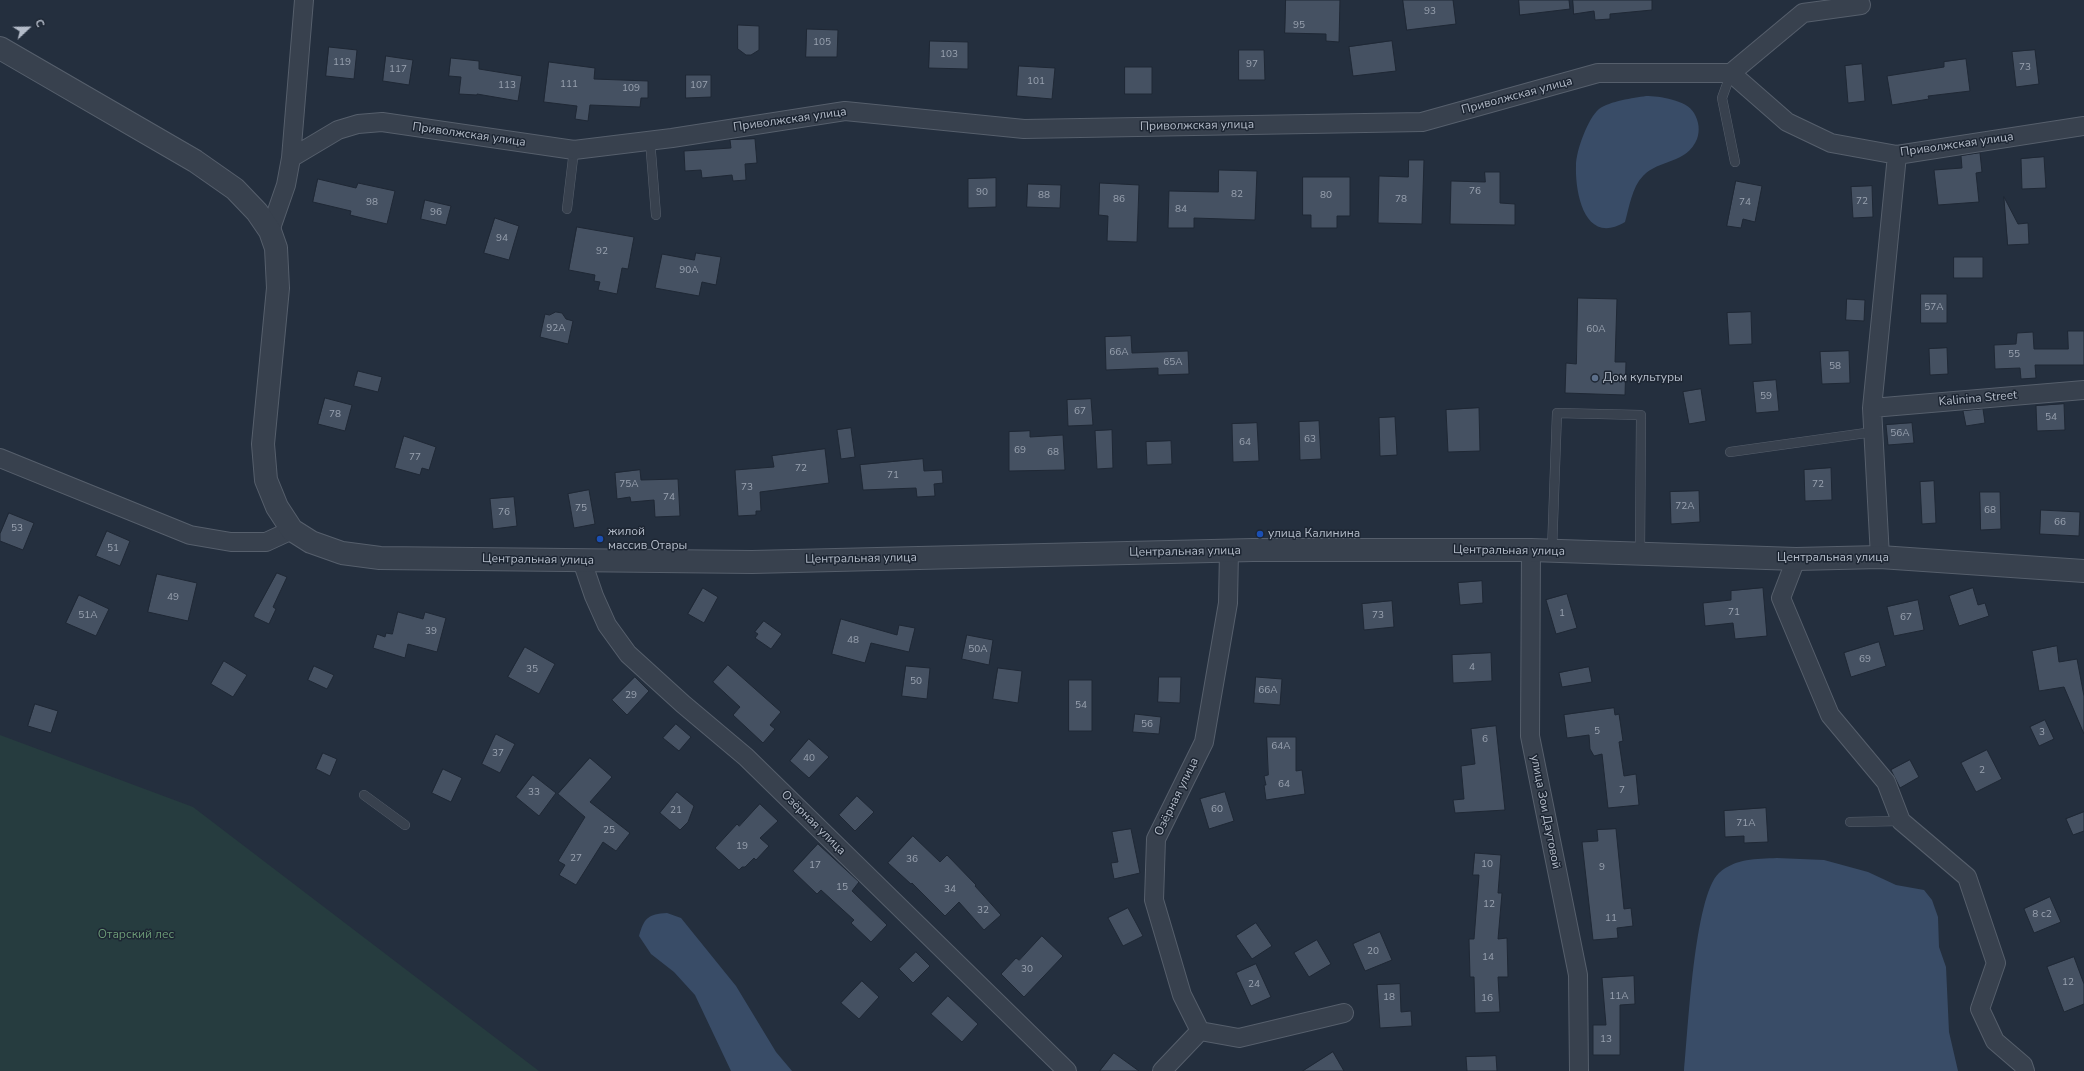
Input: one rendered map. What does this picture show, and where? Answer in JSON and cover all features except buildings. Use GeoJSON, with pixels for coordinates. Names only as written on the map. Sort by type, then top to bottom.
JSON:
{"type":"FeatureCollection","features":[{"type":"Feature","properties":{"kind":"street"},"geometry":{"type":"LineString","coordinates":[[270,231],[286,185],[291,158],[304,0]]}},
{"type":"Feature","properties":{"kind":"street"},"geometry":{"type":"LineString","coordinates":[[1731,73],[1803,13],[1861,5]]}},
{"type":"Feature","properties":{"kind":"street"},"geometry":{"type":"LineString","coordinates":[[0,48],[195,161],[235,189],[257,212],[270,231],[276,248],[278,288],[263,444],[266,480],[277,507],[292,530],[266,542],[231,542],[190,535],[0,458]]}},
{"type":"Feature","properties":{"kind":"street","name":"Приволжская улица"},"geometry":{"type":"LineString","coordinates":[[291,158],[338,130],[358,124],[382,122],[574,150],[845,111],[1024,129],[1422,122],[1598,73],[1731,73],[1787,122],[1831,143],[1897,155],[2084,126]]}},
{"type":"Feature","properties":{"kind":"street"},"geometry":{"type":"LineString","coordinates":[[1880,557],[1872,408],[1897,155]]}},
{"type":"Feature","properties":{"kind":"street","name":"Kalinina Street"},"geometry":{"type":"LineString","coordinates":[[1872,408],[2084,390]]}},
{"type":"Feature","properties":{"kind":"street","name":"Центральная улица"},"geometry":{"type":"LineString","coordinates":[[292,530],[311,542],[342,554],[380,558],[752,562],[1229,551],[1542,551],[1796,559],[1880,557],[2084,571]]}},
{"type":"Feature","properties":{"kind":"street","name":"Озёрная улица"},"geometry":{"type":"LineString","coordinates":[[1200,1031],[1182,995],[1154,900],[1156,839],[1204,742],[1228,604],[1229,551]]}},
{"type":"Feature","properties":{"kind":"street","name":"улица Зои Даутовой"},"geometry":{"type":"LineString","coordinates":[[1542,551],[1530,736],[1578,975],[1579,1071]]}},
{"type":"Feature","properties":{"kind":"street"},"geometry":{"type":"LineString","coordinates":[[1796,559],[1781,598],[1830,714],[1886,782],[1901,821],[1967,877],[1996,963],[1980,1008],[1994,1041],[2023,1065],[2025,1071]]}},
{"type":"Feature","properties":{"kind":"street","name":"Озёрная улица"},"geometry":{"type":"LineString","coordinates":[[582,561],[594,596],[607,625],[628,654],[683,704],[746,757],[1066,1071]]}},
{"type":"Feature","properties":{"kind":"street"},"geometry":{"type":"LineString","coordinates":[[1162,1071],[1200,1031],[1239,1038],[1344,1013]]}},
{"type":"Feature","properties":{"kind":"lane"},"geometry":{"type":"LineString","coordinates":[[1731,73],[1722,98],[1735,162]]}},
{"type":"Feature","properties":{"kind":"lane"},"geometry":{"type":"LineString","coordinates":[[650,140],[656,215]]}},
{"type":"Feature","properties":{"kind":"lane"},"geometry":{"type":"LineString","coordinates":[[567,209],[574,150]]}},
{"type":"Feature","properties":{"kind":"lane"},"geometry":{"type":"LineString","coordinates":[[1542,551],[1557,413],[1642,415],[1640,554]]}},
{"type":"Feature","properties":{"kind":"lane"},"geometry":{"type":"LineString","coordinates":[[1730,452],[1873,432]]}},
{"type":"Feature","properties":{"kind":"lane"},"geometry":{"type":"LineString","coordinates":[[364,795],[405,825]]}},
{"type":"Feature","properties":{"kind":"lane"},"geometry":{"type":"LineString","coordinates":[[1850,822],[1901,821]]}},
{"type":"Feature","properties":{"kind":"green space","name":"Отарский лес"},"geometry":{"type":"Polygon","coordinates":[[[0,735],[193,807],[539,1071],[0,1071],[0,735]]]}},
{"type":"Feature","properties":{"kind":"water"},"geometry":{"type":"Polygon","coordinates":[[[1646,96],[1679,102],[1690,109],[1694,113],[1698,123],[1699,129],[1697,139],[1687,153],[1657,167],[1643,176],[1636,186],[1625,222],[1611,228],[1600,227],[1592,222],[1585,213],[1578,190],[1576,165],[1580,144],[1587,127],[1599,109],[1615,102],[1646,96]]]}},
{"type":"Feature","properties":{"kind":"water"},"geometry":{"type":"Polygon","coordinates":[[[1777,858],[1824,860],[1868,872],[1896,885],[1924,890],[1932,900],[1938,917],[1939,947],[1946,967],[1949,1032],[1958,1071],[1684,1071],[1690,997],[1698,935],[1710,887],[1719,873],[1732,864],[1746,860],[1777,858]]]}},
{"type":"Feature","properties":{"kind":"water"},"geometry":{"type":"Polygon","coordinates":[[[667,913],[681,918],[736,986],[776,1052],[792,1071],[731,1071],[695,995],[674,972],[651,954],[639,936],[645,921],[648,918],[655,914],[667,913]]]}},
{"type":"Feature","properties":{"kind":"place","name":"Дом культуры"},"geometry":{"type":"Point","coordinates":[1595,378]}},
{"type":"Feature","properties":{"kind":"place","name":"улица Калинина"},"geometry":{"type":"Point","coordinates":[1260,534]}},
{"type":"Feature","properties":{"kind":"place","name":"жилой массив Отары"},"geometry":{"type":"Point","coordinates":[600,539]}}]}
